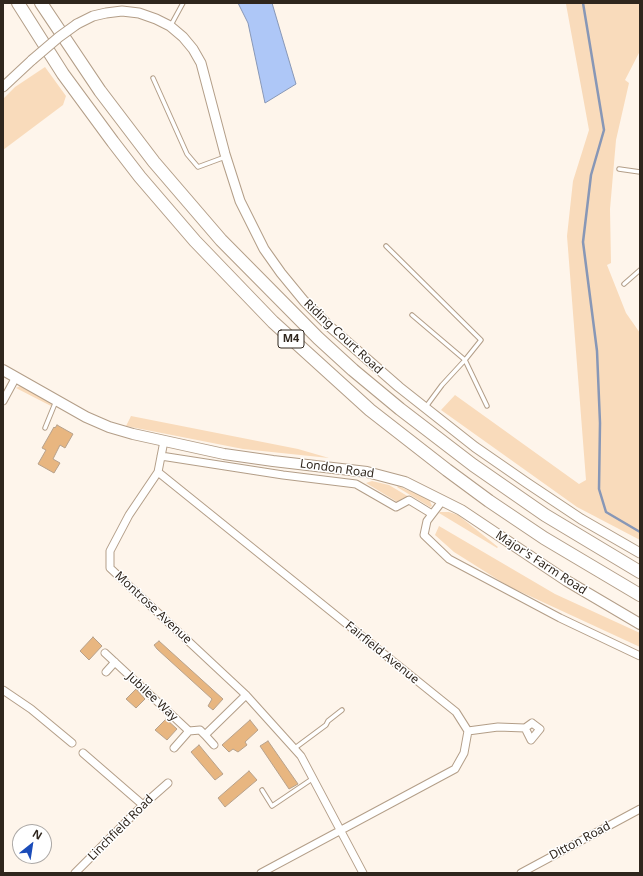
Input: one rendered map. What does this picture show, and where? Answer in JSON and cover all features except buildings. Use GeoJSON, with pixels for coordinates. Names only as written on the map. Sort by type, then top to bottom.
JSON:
{"type":"FeatureCollection","features":[{"type":"Feature","properties":{"kind":"highway","name":"M4"},"geometry":{"type":"LineString","coordinates":[[18,3],[63,74],[140,177],[195,241],[273,322],[370,410],[459,480],[544,538],[640,595]]}},
{"type":"Feature","properties":{"kind":"highway","name":"M4"},"geometry":{"type":"LineString","coordinates":[[41,3],[100,91],[154,162],[221,240],[318,338],[353,370],[400,409],[473,465],[545,515],[640,572]]}},
{"type":"Feature","properties":{"kind":"main road","name":"London Road"},"geometry":{"type":"LineString","coordinates":[[3,370],[86,417],[109,427],[133,434],[224,454],[367,472],[405,482],[443,500]]}},
{"type":"Feature","properties":{"kind":"main road","name":"Major's Farm Road"},"geometry":{"type":"LineString","coordinates":[[443,500],[461,510],[567,581],[640,624]]}},
{"type":"Feature","properties":{"kind":"street","name":"Riding Court Road"},"geometry":{"type":"LineString","coordinates":[[3,87],[32,60],[77,24],[93,16],[122,11],[139,13],[156,18],[170,26],[183,37],[193,49],[201,63],[226,157],[240,201],[246,214],[264,249],[281,274],[304,300],[329,326],[425,408],[527,483],[582,519],[640,553]]}},
{"type":"Feature","properties":{"kind":"street"},"geometry":{"type":"LineString","coordinates":[[3,401],[16,377]]}},
{"type":"Feature","properties":{"kind":"street","name":"Montrose Avenue"},"geometry":{"type":"LineString","coordinates":[[164,441],[158,472],[129,516],[110,551],[110,568],[246,695],[301,756],[363,873]]}},
{"type":"Feature","properties":{"kind":"street"},"geometry":{"type":"LineString","coordinates":[[161,456],[283,475],[356,484],[396,507],[409,500],[432,514]]}},
{"type":"Feature","properties":{"kind":"street","name":"Fairfield Avenue"},"geometry":{"type":"LineString","coordinates":[[158,472],[456,712],[468,731]]}},
{"type":"Feature","properties":{"kind":"street"},"geometry":{"type":"LineString","coordinates":[[443,500],[427,521],[424,535],[449,559],[560,618],[640,656]]}},
{"type":"Feature","properties":{"kind":"street","name":"Jubilee Way"},"geometry":{"type":"LineString","coordinates":[[105,653],[188,731],[203,733]]}},
{"type":"Feature","properties":{"kind":"street"},"geometry":{"type":"LineString","coordinates":[[106,672],[115,662]]}},
{"type":"Feature","properties":{"kind":"street"},"geometry":{"type":"LineString","coordinates":[[3,690],[31,709],[72,743]]}},
{"type":"Feature","properties":{"kind":"street"},"geometry":{"type":"LineString","coordinates":[[214,745],[203,733],[246,695]]}},
{"type":"Feature","properties":{"kind":"street"},"geometry":{"type":"LineString","coordinates":[[261,873],[455,769],[464,753],[468,731],[498,726],[525,728]]}},
{"type":"Feature","properties":{"kind":"street","name":"Jubilee Way"},"geometry":{"type":"LineString","coordinates":[[174,748],[188,731]]}},
{"type":"Feature","properties":{"kind":"street"},"geometry":{"type":"LineString","coordinates":[[83,753],[143,805]]}},
{"type":"Feature","properties":{"kind":"street","name":"Linchfield Road"},"geometry":{"type":"LineString","coordinates":[[75,873],[143,805],[168,783]]}},
{"type":"Feature","properties":{"kind":"street","name":"Ditton Road"},"geometry":{"type":"LineString","coordinates":[[521,873],[640,810]]}},
{"type":"Feature","properties":{"kind":"lane"},"geometry":{"type":"LineString","coordinates":[[170,26],[183,3]]}},
{"type":"Feature","properties":{"kind":"lane"},"geometry":{"type":"LineString","coordinates":[[153,78],[187,154],[198,167],[226,157]]}},
{"type":"Feature","properties":{"kind":"lane"},"geometry":{"type":"LineString","coordinates":[[619,169],[640,172]]}},
{"type":"Feature","properties":{"kind":"lane"},"geometry":{"type":"LineString","coordinates":[[386,246],[481,340],[442,385],[425,408]]}},
{"type":"Feature","properties":{"kind":"lane"},"geometry":{"type":"LineString","coordinates":[[624,284],[640,270]]}},
{"type":"Feature","properties":{"kind":"lane"},"geometry":{"type":"LineString","coordinates":[[412,315],[465,360],[486,406]]}},
{"type":"Feature","properties":{"kind":"lane"},"geometry":{"type":"LineString","coordinates":[[45,428],[56,400]]}},
{"type":"Feature","properties":{"kind":"lane"},"geometry":{"type":"LineString","coordinates":[[294,749],[326,725],[328,721],[342,710]]}},
{"type":"Feature","properties":{"kind":"lane"},"geometry":{"type":"LineString","coordinates":[[262,790],[272,806],[312,779]]}},
{"type":"Feature","properties":{"kind":"shaded area"},"geometry":{"type":"Polygon","coordinates":[[[567,3],[640,3],[640,51],[625,80],[629,83],[616,140],[610,209],[611,263],[607,265],[626,313],[640,333],[640,540],[577,507],[441,410],[455,395],[579,484],[586,480],[567,236],[573,181],[589,130],[567,3]]]}},
{"type":"Feature","properties":{"kind":"shaded area"},"geometry":{"type":"Polygon","coordinates":[[[45,67],[66,96],[63,105],[3,150],[3,99],[15,87],[45,67]]]}},
{"type":"Feature","properties":{"kind":"shaded area"},"geometry":{"type":"Polygon","coordinates":[[[25,386],[53,402],[51,406],[16,388],[25,386]]]}},
{"type":"Feature","properties":{"kind":"shaded area"},"geometry":{"type":"Polygon","coordinates":[[[131,416],[298,449],[329,458],[243,449],[126,426],[131,416]]]}},
{"type":"Feature","properties":{"kind":"shaded area"},"geometry":{"type":"Polygon","coordinates":[[[372,481],[389,485],[409,497],[402,499],[399,503],[366,483],[372,481]]]}},
{"type":"Feature","properties":{"kind":"shaded area"},"geometry":{"type":"Polygon","coordinates":[[[398,486],[429,499],[432,506],[430,507],[397,487],[398,486]]]}},
{"type":"Feature","properties":{"kind":"shaded area"},"geometry":{"type":"Polygon","coordinates":[[[449,512],[458,515],[498,547],[497,548],[439,513],[449,512]]]}},
{"type":"Feature","properties":{"kind":"shaded area"},"geometry":{"type":"Polygon","coordinates":[[[439,526],[555,594],[640,633],[640,647],[508,586],[454,552],[435,535],[439,526]]]}},
{"type":"Feature","properties":{"kind":"water"},"geometry":{"type":"Polygon","coordinates":[[[238,3],[272,3],[296,84],[265,103],[248,23],[238,3]]]}},
{"type":"Feature","properties":{"kind":"waterway"},"geometry":{"type":"LineString","coordinates":[[583,3],[604,130],[591,175],[583,242],[597,351],[600,423],[599,489],[606,512],[640,532]]}}]}
